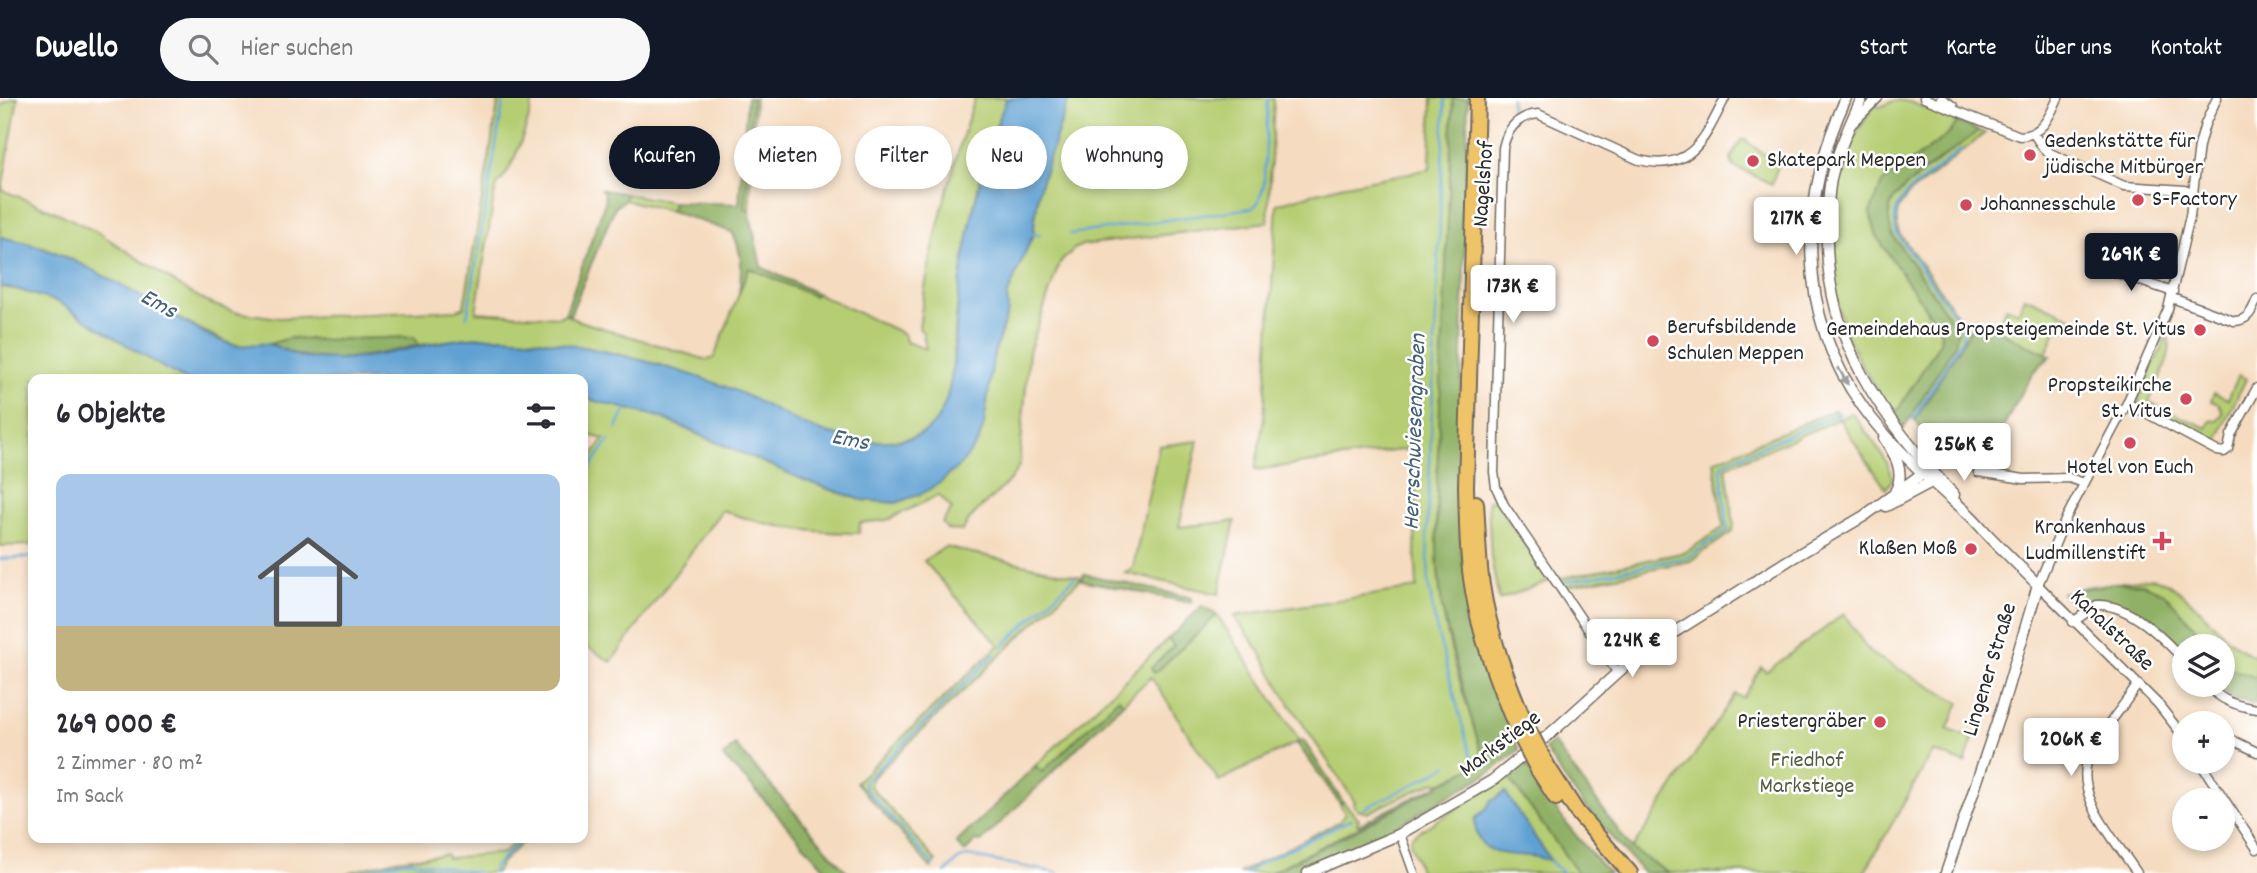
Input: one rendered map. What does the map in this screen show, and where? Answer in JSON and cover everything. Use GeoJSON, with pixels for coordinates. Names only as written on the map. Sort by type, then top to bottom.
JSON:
{"type":"FeatureCollection","features":[{"type":"Feature","properties":{"kind":"highway"},"geometry":{"type":"LineString","coordinates":[[1477,98],[1466,474],[1468,552],[1473,592],[1491,664],[1522,728],[1571,821],[1616,873]]}},
{"type":"Feature","properties":{"kind":"highway"},"geometry":{"type":"LineString","coordinates":[[1487,98],[1476,477],[1479,554],[1482,586],[1491,627],[1522,728]]}},
{"type":"Feature","properties":{"kind":"highway"},"geometry":{"type":"LineString","coordinates":[[1543,768],[1630,873]]}},
{"type":"Feature","properties":{"kind":"street","name":"Nagelshof"},"geometry":{"type":"LineString","coordinates":[[1617,671],[1504,505],[1496,486],[1494,472],[1506,135],[1512,125],[1523,118],[1538,114],[1639,160],[1669,163],[1689,154],[1703,140],[1725,98]]}},
{"type":"Feature","properties":{"kind":"street"},"geometry":{"type":"LineString","coordinates":[[1846,98],[1824,153],[1811,218],[1810,251],[1822,326],[1843,377],[1897,461],[1900,478],[1892,496]]}},
{"type":"Feature","properties":{"kind":"street"},"geometry":{"type":"LineString","coordinates":[[1863,98],[1833,170],[1828,210],[1827,249],[1836,315],[1857,368],[1875,398],[1927,470],[2038,585]]}},
{"type":"Feature","properties":{"kind":"street"},"geometry":{"type":"LineString","coordinates":[[1848,129],[1878,98]]}},
{"type":"Feature","properties":{"kind":"street"},"geometry":{"type":"LineString","coordinates":[[1924,98],[2012,134],[2026,135],[2046,123],[2059,98]]}},
{"type":"Feature","properties":{"kind":"street"},"geometry":{"type":"LineString","coordinates":[[1941,98],[1968,115]]}},
{"type":"Feature","properties":{"kind":"street","name":"Lingener Straße"},"geometry":{"type":"LineString","coordinates":[[1946,873],[2002,707],[2038,585],[2054,543],[2127,403],[2172,295],[2193,201],[2199,146],[2205,124],[2217,98]]}},
{"type":"Feature","properties":{"kind":"street"},"geometry":{"type":"LineString","coordinates":[[2033,133],[2044,149],[2052,154],[2124,186],[2185,190],[2192,194]]}},
{"type":"Feature","properties":{"kind":"street"},"geometry":{"type":"LineString","coordinates":[[2099,267],[2234,321],[2254,315],[2257,299]]}},
{"type":"Feature","properties":{"kind":"street"},"geometry":{"type":"LineString","coordinates":[[2127,403],[2217,451],[2224,452],[2228,449],[2231,435],[2257,388]]}},
{"type":"Feature","properties":{"kind":"street"},"geometry":{"type":"LineString","coordinates":[[1864,409],[1927,470]]}},
{"type":"Feature","properties":{"kind":"street","name":"Markstiege"},"geometry":{"type":"LineString","coordinates":[[1864,516],[1927,470]]}},
{"type":"Feature","properties":{"kind":"street"},"geometry":{"type":"LineString","coordinates":[[1978,472],[2024,479],[2069,478],[2084,483]]}},
{"type":"Feature","properties":{"kind":"street","name":"Markstiege"},"geometry":{"type":"LineString","coordinates":[[1308,873],[1400,834],[1499,776],[1551,733],[1617,671],[1659,640],[1864,516],[1935,480]]}},
{"type":"Feature","properties":{"kind":"street","name":"Kanalstraße"},"geometry":{"type":"LineString","coordinates":[[2038,585],[2172,721]]}},
{"type":"Feature","properties":{"kind":"street"},"geometry":{"type":"LineString","coordinates":[[2073,622],[2096,605],[2114,608],[2138,619],[2160,634],[2172,647]]}},
{"type":"Feature","properties":{"kind":"street"},"geometry":{"type":"LineString","coordinates":[[2137,684],[2091,752],[2085,777],[2090,801],[2137,873]]}},
{"type":"Feature","properties":{"kind":"street"},"geometry":{"type":"LineString","coordinates":[[2220,697],[2233,704],[2257,709]]}},
{"type":"Feature","properties":{"kind":"street"},"geometry":{"type":"LineString","coordinates":[[2235,741],[2257,752]]}},
{"type":"Feature","properties":{"kind":"street"},"geometry":{"type":"LineString","coordinates":[[2208,774],[2257,849]]}},
{"type":"Feature","properties":{"kind":"street"},"geometry":{"type":"LineString","coordinates":[[1400,834],[1414,873]]}},
{"type":"Feature","properties":{"kind":"street"},"geometry":{"type":"LineString","coordinates":[[2124,873],[2132,864]]}},
{"type":"Feature","properties":{"kind":"green space"},"geometry":{"type":"Polygon","coordinates":[[[12,98],[18,98],[2,190],[99,233],[209,303],[234,312],[279,318],[457,310],[464,307],[499,98],[533,98],[520,144],[509,168],[498,183],[494,196],[476,312],[559,317],[565,314],[576,320],[707,360],[714,358],[749,268],[814,296],[816,293],[904,334],[906,342],[926,349],[923,333],[919,328],[928,269],[948,189],[952,189],[952,173],[966,127],[966,189],[978,189],[969,228],[957,308],[951,377],[945,404],[930,428],[916,435],[900,440],[864,440],[816,430],[732,390],[691,375],[633,358],[560,343],[488,337],[419,345],[414,337],[322,340],[290,338],[270,344],[231,344],[183,321],[69,258],[44,247],[0,237],[0,106],[12,98]]]}},
{"type":"Feature","properties":{"kind":"green space"},"geometry":{"type":"Polygon","coordinates":[[[747,98],[752,98],[750,126],[745,126],[747,98]]]}},
{"type":"Feature","properties":{"kind":"green space"},"geometry":{"type":"Polygon","coordinates":[[[752,98],[755,98],[754,126],[750,126],[752,98]]]}},
{"type":"Feature","properties":{"kind":"green space"},"geometry":{"type":"Polygon","coordinates":[[[975,98],[1007,98],[996,126],[966,126],[975,98]]]}},
{"type":"Feature","properties":{"kind":"green space"},"geometry":{"type":"Polygon","coordinates":[[[1069,98],[1274,98],[1268,222],[1082,245],[1059,264],[1029,352],[1019,466],[1007,483],[975,514],[962,531],[948,530],[942,523],[952,509],[939,495],[887,520],[860,523],[859,533],[785,527],[722,510],[611,662],[588,647],[588,462],[604,439],[588,435],[588,399],[660,417],[824,488],[862,500],[896,503],[992,361],[1008,311],[1007,296],[1033,234],[1039,189],[1047,189],[1047,165],[1069,98]]]}},
{"type":"Feature","properties":{"kind":"green space"},"geometry":{"type":"Polygon","coordinates":[[[1432,98],[1453,98],[1436,519],[1438,573],[1450,645],[1484,761],[1445,783],[1432,783],[1367,813],[1357,810],[1353,804],[1355,802],[1289,703],[1259,650],[1234,616],[1417,588],[1416,448],[1255,470],[1264,418],[1277,204],[1340,186],[1430,169],[1432,98]]]}},
{"type":"Feature","properties":{"kind":"green space"},"geometry":{"type":"Polygon","coordinates":[[[1453,98],[1468,98],[1459,482],[1461,551],[1473,615],[1493,688],[1519,750],[1489,773],[1397,826],[1294,873],[1270,873],[1484,761],[1442,608],[1437,555],[1437,475],[1453,98]]]}},
{"type":"Feature","properties":{"kind":"green space"},"geometry":{"type":"Polygon","coordinates":[[[1896,100],[1910,102],[1985,133],[1908,195],[1898,213],[1899,233],[1969,331],[1915,420],[1911,416],[1904,428],[1874,386],[1850,342],[1833,282],[1831,250],[1837,187],[1846,157],[1877,103],[1880,107],[1896,100]]]}},
{"type":"Feature","properties":{"kind":"green space"},"geometry":{"type":"Polygon","coordinates":[[[1957,122],[1979,131],[1898,194],[1889,213],[1892,234],[1958,330],[1955,344],[1904,428],[1894,416],[1940,342],[1941,331],[1877,237],[1870,213],[1882,183],[1950,133],[1957,122]]]}},
{"type":"Feature","properties":{"kind":"green space","name":"Skatepark Meppen"},"geometry":{"type":"Polygon","coordinates":[[[1741,140],[1745,140],[1778,165],[1772,184],[1733,166],[1731,158],[1741,140]]]}},
{"type":"Feature","properties":{"kind":"green space"},"geometry":{"type":"Polygon","coordinates":[[[600,189],[626,194],[625,200],[615,207],[570,315],[565,314],[605,202],[604,192],[600,189]]]}},
{"type":"Feature","properties":{"kind":"green space"},"geometry":{"type":"Polygon","coordinates":[[[740,189],[746,189],[745,209],[749,210],[761,267],[816,293],[814,296],[749,268],[739,293],[741,261],[732,232],[671,211],[673,202],[739,204],[740,189]]]}},
{"type":"Feature","properties":{"kind":"green space"},"geometry":{"type":"Polygon","coordinates":[[[746,189],[750,189],[749,210],[745,209],[746,189]]]}},
{"type":"Feature","properties":{"kind":"green space"},"geometry":{"type":"Polygon","coordinates":[[[626,194],[673,202],[671,211],[625,200],[626,194]]]}},
{"type":"Feature","properties":{"kind":"green space"},"geometry":{"type":"Polygon","coordinates":[[[0,287],[58,302],[175,374],[28,374],[28,545],[0,546],[0,287]]]}},
{"type":"Feature","properties":{"kind":"green space"},"geometry":{"type":"Polygon","coordinates":[[[2025,297],[2071,317],[2065,330],[2057,328],[2046,354],[1995,329],[2006,307],[2018,312],[2025,297]]]}},
{"type":"Feature","properties":{"kind":"green space"},"geometry":{"type":"Polygon","coordinates":[[[1976,320],[2051,356],[2033,372],[1987,457],[1988,462],[1935,449],[1915,420],[1976,320]]]}},
{"type":"Feature","properties":{"kind":"green space"},"geometry":{"type":"Polygon","coordinates":[[[2167,335],[2167,360],[2149,403],[2207,428],[2210,421],[2217,420],[2223,413],[2219,404],[2211,401],[2214,393],[2228,399],[2239,375],[2246,379],[2223,426],[2217,445],[2140,405],[2138,400],[2167,335]]]}},
{"type":"Feature","properties":{"kind":"green space"},"geometry":{"type":"Polygon","coordinates":[[[414,337],[419,345],[363,357],[344,358],[306,356],[270,344],[289,338],[322,340],[414,337]]]}},
{"type":"Feature","properties":{"kind":"green space"},"geometry":{"type":"Polygon","coordinates":[[[1835,410],[1839,419],[1726,467],[1734,525],[1732,532],[1690,561],[1564,587],[1558,579],[1686,552],[1724,527],[1714,461],[1835,410]]]}},
{"type":"Feature","properties":{"kind":"green space"},"geometry":{"type":"Polygon","coordinates":[[[1852,413],[1876,446],[1891,473],[1892,479],[1886,489],[1839,419],[1852,413]]]}},
{"type":"Feature","properties":{"kind":"green space"},"geometry":{"type":"Polygon","coordinates":[[[1198,441],[1179,527],[1235,521],[1219,594],[1125,573],[1132,569],[1134,563],[1159,446],[1198,441]]]}},
{"type":"Feature","properties":{"kind":"green space"},"geometry":{"type":"Polygon","coordinates":[[[1488,500],[1496,501],[1549,581],[1499,600],[1491,558],[1488,500]]]}},
{"type":"Feature","properties":{"kind":"green space"},"geometry":{"type":"Polygon","coordinates":[[[945,547],[1082,577],[871,779],[870,786],[936,861],[931,868],[856,782],[999,645],[924,561],[945,547]]]}},
{"type":"Feature","properties":{"kind":"green space"},"geometry":{"type":"Polygon","coordinates":[[[1084,574],[1192,598],[1191,603],[1081,580],[1084,574]]]}},
{"type":"Feature","properties":{"kind":"green space"},"geometry":{"type":"Polygon","coordinates":[[[2154,578],[2182,594],[2224,634],[2172,634],[2172,640],[2141,614],[2116,603],[2103,599],[2095,600],[2079,610],[2062,593],[2154,578]]]}},
{"type":"Feature","properties":{"kind":"green space"},"geometry":{"type":"Polygon","coordinates":[[[2114,583],[2143,584],[2164,593],[2200,634],[2172,634],[2172,640],[2141,614],[2116,603],[2103,599],[2095,600],[2079,610],[2062,593],[2114,583]]]}},
{"type":"Feature","properties":{"kind":"green space"},"geometry":{"type":"Polygon","coordinates":[[[1202,606],[1217,615],[1155,673],[1151,668],[1174,646],[1168,639],[1202,606]]]}},
{"type":"Feature","properties":{"kind":"green space","name":"Friedhof Markstiege"},"geometry":{"type":"Polygon","coordinates":[[[1844,614],[1870,653],[1960,703],[1947,729],[1973,739],[1965,763],[1933,752],[1864,873],[1668,873],[1632,849],[1735,694],[1743,698],[1761,667],[1766,672],[1844,614]]]}},
{"type":"Feature","properties":{"kind":"green space"},"geometry":{"type":"Polygon","coordinates":[[[1217,615],[1300,741],[1219,781],[1151,677],[1123,703],[1118,699],[1042,773],[1035,766],[1168,639],[1175,646],[1151,668],[1154,673],[1217,615]]]}},
{"type":"Feature","properties":{"kind":"green space"},"geometry":{"type":"Polygon","coordinates":[[[2235,644],[2257,657],[2257,704],[2232,697],[2235,697],[2235,644]]]}},
{"type":"Feature","properties":{"kind":"green space"},"geometry":{"type":"Polygon","coordinates":[[[2235,670],[2257,678],[2257,704],[2232,697],[2235,697],[2235,670]]]}},
{"type":"Feature","properties":{"kind":"green space"},"geometry":{"type":"Polygon","coordinates":[[[1119,698],[1123,703],[981,842],[976,841],[965,852],[956,843],[1035,766],[1042,772],[1119,698]]]}},
{"type":"Feature","properties":{"kind":"green space"},"geometry":{"type":"Polygon","coordinates":[[[1303,740],[1343,802],[1340,804],[1297,743],[1303,740]]]}},
{"type":"Feature","properties":{"kind":"green space"},"geometry":{"type":"Polygon","coordinates":[[[1553,742],[1632,849],[1668,873],[1644,873],[1604,829],[1545,749],[1553,742]]]}},
{"type":"Feature","properties":{"kind":"green space"},"geometry":{"type":"Polygon","coordinates":[[[735,745],[848,873],[829,873],[723,757],[735,745]]]}},
{"type":"Feature","properties":{"kind":"green space"},"geometry":{"type":"Polygon","coordinates":[[[1526,764],[1564,821],[1609,873],[1578,873],[1508,777],[1526,764]]]}},
{"type":"Feature","properties":{"kind":"green space"},"geometry":{"type":"Polygon","coordinates":[[[1508,777],[1578,873],[1421,873],[1410,843],[1412,836],[1508,777]]]}},
{"type":"Feature","properties":{"kind":"green space"},"geometry":{"type":"Polygon","coordinates":[[[1435,788],[1269,873],[1239,873],[1339,822],[1345,814],[1340,804],[1343,802],[1359,819],[1358,825],[1435,788]]]}},
{"type":"Feature","properties":{"kind":"green space"},"geometry":{"type":"Polygon","coordinates":[[[514,843],[522,843],[501,863],[496,873],[461,873],[419,866],[347,873],[396,860],[446,854],[447,858],[503,853],[514,843]]]}},
{"type":"Feature","properties":{"kind":"water"},"geometry":{"type":"Polygon","coordinates":[[[1007,98],[1069,98],[1047,165],[1047,126],[996,126],[1007,98]]]}},
{"type":"Feature","properties":{"kind":"water","name":"Ems"},"geometry":{"type":"Polygon","coordinates":[[[979,189],[1039,189],[1033,234],[1007,296],[1008,311],[994,352],[984,425],[978,442],[963,462],[941,482],[923,493],[896,503],[862,500],[806,481],[660,417],[588,399],[588,374],[175,374],[58,302],[0,287],[0,237],[66,257],[200,331],[234,345],[267,344],[298,356],[344,359],[470,338],[550,342],[632,358],[704,379],[830,434],[861,440],[893,441],[922,434],[932,426],[947,397],[954,359],[960,284],[979,189]]]}},
{"type":"Feature","properties":{"kind":"water"},"geometry":{"type":"Polygon","coordinates":[[[1505,792],[1551,861],[1534,856],[1500,853],[1485,846],[1480,840],[1475,820],[1490,802],[1505,792]]]}},
{"type":"Feature","properties":{"kind":"waterway"},"geometry":{"type":"LineString","coordinates":[[467,317],[504,98]]}},
{"type":"Feature","properties":{"kind":"waterway"},"geometry":{"type":"LineString","coordinates":[[1070,234],[1252,208],[1258,203],[1264,185],[1268,98]]}},
{"type":"Feature","properties":{"kind":"waterway","name":"Herrschwiesengraben"},"geometry":{"type":"LineString","coordinates":[[1445,98],[1427,531],[1429,587],[1436,627],[1474,761]]}},
{"type":"Feature","properties":{"kind":"waterway"},"geometry":{"type":"LineString","coordinates":[[1511,98],[1511,112]]}},
{"type":"Feature","properties":{"kind":"waterway"},"geometry":{"type":"LineString","coordinates":[[1913,419],[1962,339],[1963,331],[1897,234],[1896,213],[1906,194],[1961,149]]}},
{"type":"Feature","properties":{"kind":"waterway"},"geometry":{"type":"LineString","coordinates":[[1031,234],[1040,235]]}},
{"type":"Feature","properties":{"kind":"waterway"},"geometry":{"type":"LineString","coordinates":[[617,428],[628,405]]}},
{"type":"Feature","properties":{"kind":"waterway"},"geometry":{"type":"LineString","coordinates":[[1565,582],[1688,557],[1728,530],[1721,469],[1724,463],[1840,413]]}},
{"type":"Feature","properties":{"kind":"waterway"},"geometry":{"type":"LineString","coordinates":[[588,471],[609,440]]}},
{"type":"Feature","properties":{"kind":"waterway"},"geometry":{"type":"LineString","coordinates":[[0,559],[28,557]]}},
{"type":"Feature","properties":{"kind":"waterway"},"geometry":{"type":"LineString","coordinates":[[1002,647],[1075,577]]}},
{"type":"Feature","properties":{"kind":"waterway"},"geometry":{"type":"LineString","coordinates":[[933,865],[865,788],[864,782],[995,654]]}},
{"type":"Feature","properties":{"kind":"waterway"},"geometry":{"type":"LineString","coordinates":[[1363,809],[1448,765]]}},
{"type":"Feature","properties":{"kind":"waterway"},"geometry":{"type":"LineString","coordinates":[[1245,873],[1270,858],[1352,819]]}},
{"type":"Feature","properties":{"kind":"waterway"},"geometry":{"type":"LineString","coordinates":[[493,873],[494,867],[518,843]]}},
{"type":"Feature","properties":{"kind":"waterway"},"geometry":{"type":"LineString","coordinates":[[945,873],[958,860],[968,856],[1058,873]]}},
{"type":"Feature","properties":{"kind":"waterway"},"geometry":{"type":"LineString","coordinates":[[358,873],[411,861],[479,873]]}},
{"type":"Feature","properties":{"kind":"waterway","name":"Herrschwiesengraben"},"geometry":{"type":"LineString","coordinates":[[1550,861],[1563,873]]}},
{"type":"Feature","properties":{"kind":"place","name":"Gedenkstätte für jüdische Mitbürger"},"geometry":{"type":"Point","coordinates":[2030,155]}},
{"type":"Feature","properties":{"kind":"place","name":"Skatepark Meppen"},"geometry":{"type":"Point","coordinates":[1753,161]}},
{"type":"Feature","properties":{"kind":"place","name":"S-Factory"},"geometry":{"type":"Point","coordinates":[2138,200]}},
{"type":"Feature","properties":{"kind":"place","name":"Johannesschule"},"geometry":{"type":"Point","coordinates":[1966,205]}},
{"type":"Feature","properties":{"kind":"place","name":"Gemeindehaus Propsteigemeinde St. Vitus"},"geometry":{"type":"Point","coordinates":[2200,330]}},
{"type":"Feature","properties":{"kind":"place","name":"Berufsbildende Schulen Meppen"},"geometry":{"type":"Point","coordinates":[1653,341]}},
{"type":"Feature","properties":{"kind":"place","name":"Propsteikirche St. Vitus"},"geometry":{"type":"Point","coordinates":[2186,399]}},
{"type":"Feature","properties":{"kind":"place","name":"Hotel von Euch"},"geometry":{"type":"Point","coordinates":[2130,443]}},
{"type":"Feature","properties":{"kind":"place","name":"Krankenhaus Ludmillenstift"},"geometry":{"type":"Point","coordinates":[2162,541]}},
{"type":"Feature","properties":{"kind":"place","name":"Klaßen Moß"},"geometry":{"type":"Point","coordinates":[1971,549]}},
{"type":"Feature","properties":{"kind":"place","name":"Priestergräber"},"geometry":{"type":"Point","coordinates":[1880,722]}}]}
